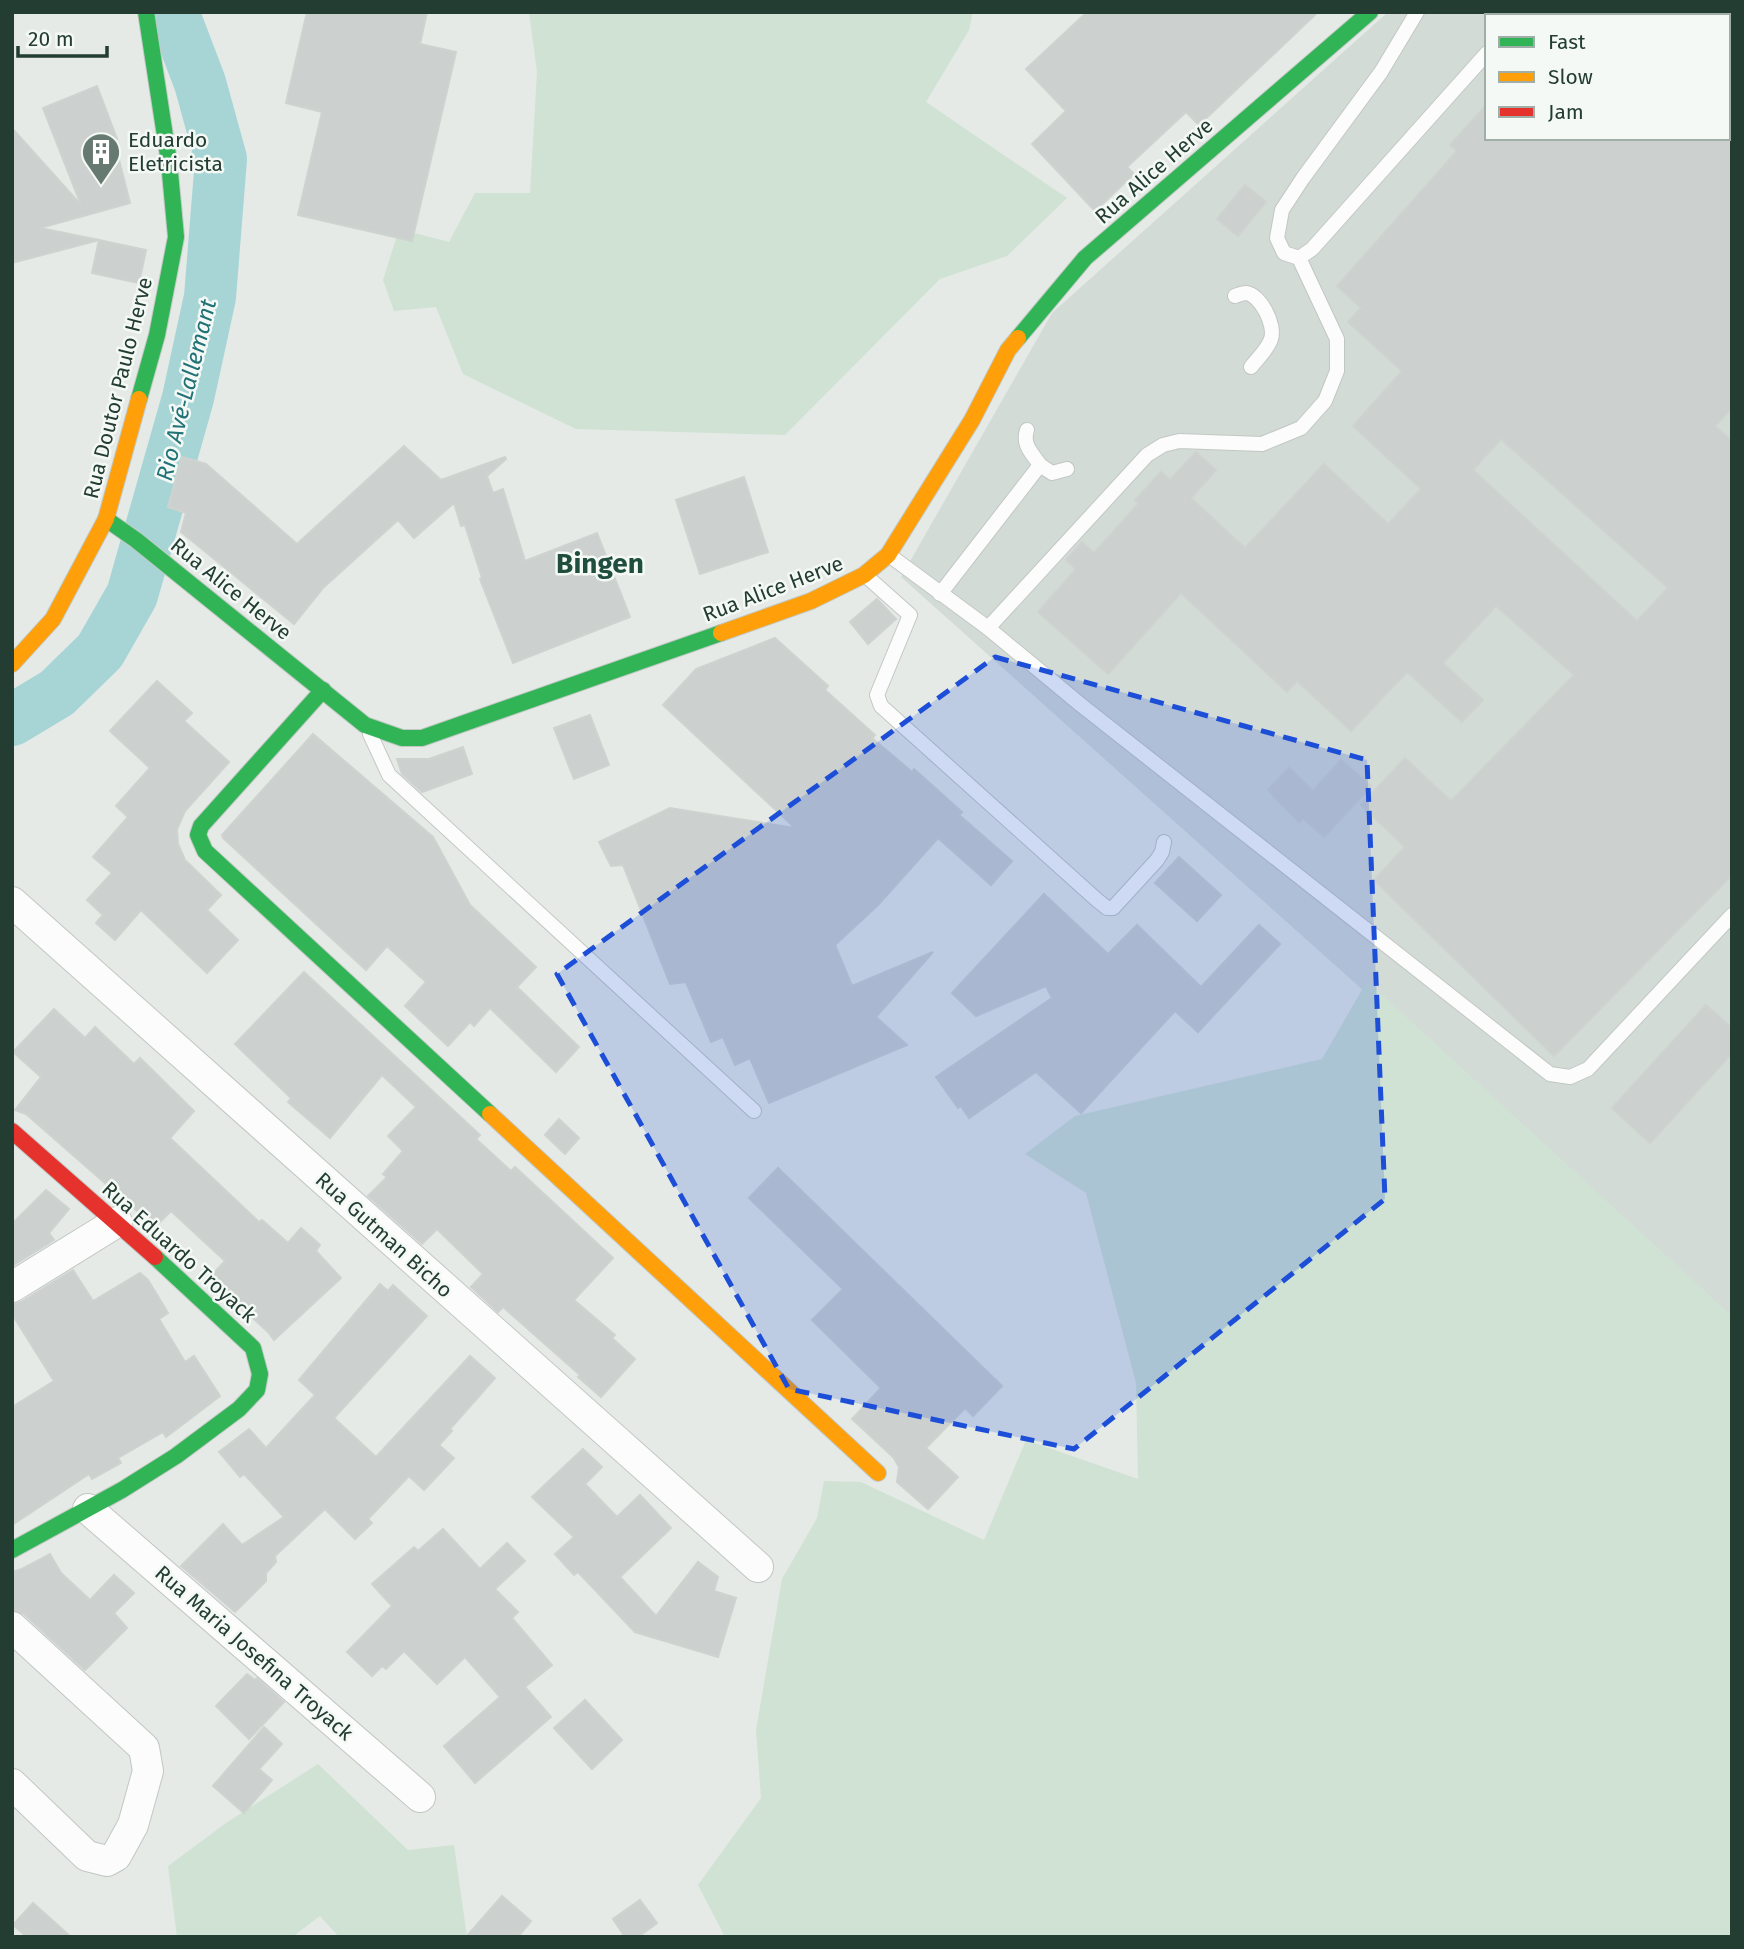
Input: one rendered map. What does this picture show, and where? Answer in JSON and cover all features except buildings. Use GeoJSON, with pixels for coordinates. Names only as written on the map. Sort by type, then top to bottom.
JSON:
{"type":"FeatureCollection","features":[{"type":"Feature","properties":{"kind":"street","name":"Rua Doutor Paulo Herve"},"geometry":{"type":"LineString","coordinates":[[12,664],[53,619],[106,519],[157,334],[176,237],[169,162],[146,12]]}},
{"type":"Feature","properties":{"kind":"street","name":"Rua Alice Herve"},"geometry":{"type":"LineString","coordinates":[[106,519],[136,540],[365,725],[402,738],[422,737],[811,601],[864,575],[888,555],[972,420],[1008,350],[1085,258],[1370,12]]}},
{"type":"Feature","properties":{"kind":"street"},"geometry":{"type":"LineString","coordinates":[[323,690],[201,826],[198,835],[205,851],[878,1473]]}},
{"type":"Feature","properties":{"kind":"street","name":"Rua Gutman Bicho"},"geometry":{"type":"LineString","coordinates":[[12,902],[758,1567]]}},
{"type":"Feature","properties":{"kind":"street","name":"Rua Eduardo Troyack"},"geometry":{"type":"LineString","coordinates":[[12,1131],[117,1222],[253,1349],[259,1364],[260,1380],[256,1391],[207,1435],[88,1509],[12,1550]]}},
{"type":"Feature","properties":{"kind":"street"},"geometry":{"type":"LineString","coordinates":[[12,1287],[117,1222]]}},
{"type":"Feature","properties":{"kind":"street","name":"Rua Maria Josefina Troyack"},"geometry":{"type":"LineString","coordinates":[[88,1509],[420,1797]]}},
{"type":"Feature","properties":{"kind":"street"},"geometry":{"type":"LineString","coordinates":[[12,1627],[144,1748],[148,1771],[133,1825],[116,1856],[107,1861],[87,1856],[12,1784]]}},
{"type":"Feature","properties":{"kind":"lane"},"geometry":{"type":"LineString","coordinates":[[988,628],[1147,455],[1163,445],[1179,441],[1262,444],[1301,428],[1325,401],[1337,371],[1337,339],[1299,258],[1284,253],[1277,238],[1282,210],[1381,72],[1417,12]]}},
{"type":"Feature","properties":{"kind":"lane"},"geometry":{"type":"LineString","coordinates":[[1299,258],[1320,240],[1485,55]]}},
{"type":"Feature","properties":{"kind":"lane"},"geometry":{"type":"LineString","coordinates":[[1234,296],[1244,293],[1251,295],[1269,315],[1274,328],[1271,341],[1251,367]]}},
{"type":"Feature","properties":{"kind":"lane"},"geometry":{"type":"LineString","coordinates":[[1027,430],[1024,439],[1040,465],[1052,473],[1067,469]]}},
{"type":"Feature","properties":{"kind":"lane"},"geometry":{"type":"LineString","coordinates":[[940,594],[1040,465]]}},
{"type":"Feature","properties":{"kind":"lane"},"geometry":{"type":"LineString","coordinates":[[888,555],[988,628],[1081,705],[1550,1074],[1570,1077],[1588,1069],[1732,915]]}},
{"type":"Feature","properties":{"kind":"lane"},"geometry":{"type":"LineString","coordinates":[[864,575],[910,615],[877,695],[878,703],[1097,901],[1107,908],[1113,908],[1157,860],[1164,842]]}},
{"type":"Feature","properties":{"kind":"lane"},"geometry":{"type":"LineString","coordinates":[[365,725],[389,775],[754,1111]]}},
{"type":"Feature","properties":{"kind":"highlighted area"},"geometry":{"type":"Polygon","coordinates":[[[995,657],[1367,760],[1385,1199],[1074,1449],[789,1389],[557,974],[995,657]]]}},
{"type":"Feature","properties":{"kind":"shaded area"},"geometry":{"type":"Polygon","coordinates":[[[1388,12],[1732,12],[1732,1320],[901,577],[1052,313],[1388,12]]]}},
{"type":"Feature","properties":{"kind":"green space"},"geometry":{"type":"Polygon","coordinates":[[[529,12],[973,12],[969,30],[926,102],[1067,198],[1007,256],[940,279],[785,435],[576,429],[463,374],[436,307],[394,311],[383,280],[399,229],[449,242],[475,193],[530,193],[537,72],[529,12]]]}},
{"type":"Feature","properties":{"kind":"green space"},"geometry":{"type":"Polygon","coordinates":[[[1367,981],[1732,1316],[1732,1937],[725,1937],[698,1885],[761,1798],[756,1730],[782,1579],[817,1518],[824,1481],[861,1482],[984,1540],[1026,1440],[1138,1479],[1136,1383],[1086,1193],[1025,1154],[1075,1116],[1322,1059],[1367,981]]]}},
{"type":"Feature","properties":{"kind":"green space"},"geometry":{"type":"Polygon","coordinates":[[[318,1764],[408,1850],[454,1845],[467,1937],[339,1937],[320,1916],[292,1937],[177,1937],[168,1866],[226,1823],[318,1764]]]}},
{"type":"Feature","properties":{"kind":"waterway","name":"Rio Avé‐Lallemant"},"geometry":{"type":"LineString","coordinates":[[12,720],[57,693],[100,651],[132,595],[188,398],[210,297],[221,159],[200,83],[173,12]]}},
{"type":"Feature","properties":{"kind":"traffic: fast"},"geometry":{"type":"LineString","coordinates":[[139,399],[157,335],[176,237],[169,162],[146,12]]}},
{"type":"Feature","properties":{"kind":"traffic: fast"},"geometry":{"type":"LineString","coordinates":[[1018,338],[1085,258],[1370,12]]}},
{"type":"Feature","properties":{"kind":"traffic: fast"},"geometry":{"type":"LineString","coordinates":[[106,519],[136,540],[365,725],[402,738],[422,738],[721,633]]}},
{"type":"Feature","properties":{"kind":"traffic: fast"},"geometry":{"type":"LineString","coordinates":[[323,690],[201,826],[198,835],[205,851],[490,1114]]}},
{"type":"Feature","properties":{"kind":"traffic: fast"},"geometry":{"type":"LineString","coordinates":[[12,1550],[122,1490],[176,1456],[239,1409],[257,1390],[260,1374],[253,1348],[155,1257]]}},
{"type":"Feature","properties":{"kind":"traffic: slow"},"geometry":{"type":"LineString","coordinates":[[721,633],[811,601],[864,575],[888,555],[972,420],[1008,350],[1018,338]]}},
{"type":"Feature","properties":{"kind":"traffic: slow"},"geometry":{"type":"LineString","coordinates":[[12,664],[53,619],[106,519],[139,399]]}},
{"type":"Feature","properties":{"kind":"traffic: slow"},"geometry":{"type":"LineString","coordinates":[[490,1114],[878,1473]]}},
{"type":"Feature","properties":{"kind":"traffic: jam"},"geometry":{"type":"LineString","coordinates":[[12,1131],[155,1257]]}},
{"type":"Feature","properties":{"kind":"place","name":"Eduardo Eletricista"},"geometry":{"type":"Point","coordinates":[101,186]}},
{"type":"Feature","properties":{"kind":"district","name":"Bingen"},"geometry":{"type":"Point","coordinates":[600,563]}}]}
